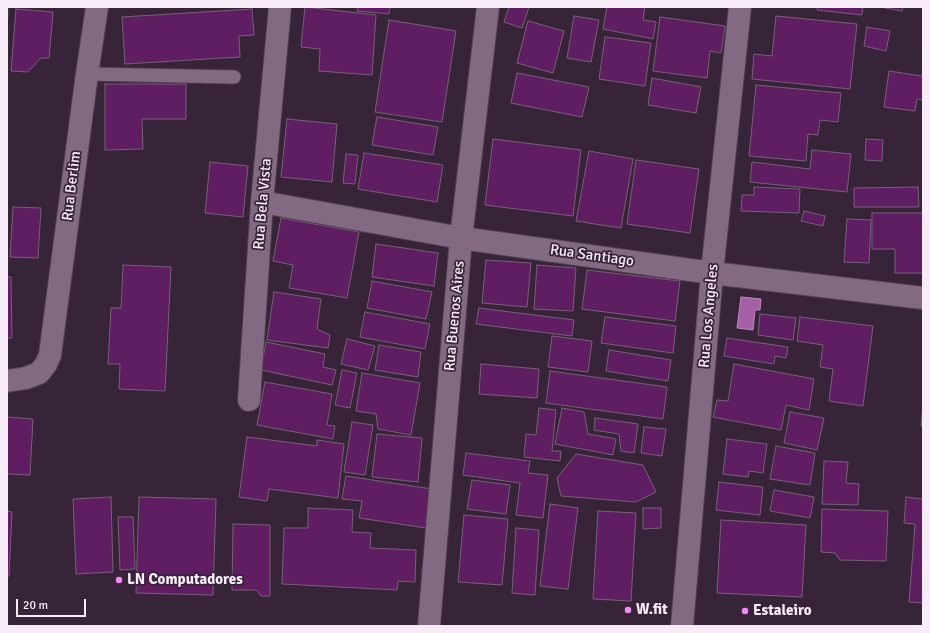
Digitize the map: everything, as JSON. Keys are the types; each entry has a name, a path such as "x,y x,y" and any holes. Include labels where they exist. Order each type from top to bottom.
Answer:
{"street":[{"name":"Rua Berlim","path":"7,381 26,378 40,373 50,355 96,7"},
{"name":"Rua Bela Vista","path":"249,400 262,202 280,7"},
{"name":"Rua Buenos Aires","path":"430,626 461,238 488,7"},
{"name":"Rua Los Angeles","path":"682,626 712,273 740,7"},
{"name":"Rua Santiago","path":"262,202 461,238 712,273 923,298"}],"lane":[{"path":"87,74 234,77"}],"shaded area":[{"path":"741,297 761,299 760,310 755,310 753,330 737,328"}],"building":[{"path":"305,7 376,15 372,75 319,71 320,49 301,47"},
{"path":"358,7 390,7 389,14 357,11"},
{"path":"509,7 529,7 522,28 504,22"},
{"path":"607,7 645,7 643,20 656,22 653,39 603,29"},
{"path":"818,7 863,7 862,15 817,10"},
{"path":"880,7 903,7 902,11"},
{"path":"7,9 8,9 7,35"},
{"path":"16,9 53,12 49,58 41,58 28,72 11,71"},
{"path":"252,9 254,35 239,36 240,57 125,64 122,17"},
{"path":"574,16 599,20 591,62 567,58"},
{"path":"776,16 857,24 850,89 752,79 754,54 772,56"},
{"path":"660,17 725,26 721,53 710,51 707,78 653,71"},
{"path":"389,20 456,31 442,122 375,112"},
{"path":"528,21 564,31 553,73 517,63"},
{"path":"867,27 890,31 886,51 864,46"},
{"path":"605,37 651,43 645,86 599,79"},
{"path":"923,70 923,100 917,99 915,111 884,107 889,71 922,76"},
{"path":"517,73 589,87 582,117 511,103"},
{"path":"652,78 701,87 696,113 648,105"},
{"path":"105,84 186,84 186,119 142,119 143,149 105,150"},
{"path":"756,85 841,93 838,122 820,120 818,135 808,134 806,161 749,156"},
{"path":"377,117 438,127 433,155 372,145"},
{"path":"287,119 337,124 332,182 281,177"},
{"path":"493,139 581,150 573,216 485,205"},
{"path":"866,139 883,140 882,161 865,160"},
{"path":"812,150 851,154 847,192 750,182 752,162 810,169"},
{"path":"589,151 633,159 621,228 576,221"},
{"path":"364,153 443,165 437,202 358,189"},
{"path":"346,154 358,155 355,184 343,183"},
{"path":"636,160 699,169 690,233 627,224"},
{"path":"210,162 248,166 243,217 205,213"},
{"path":"754,187 800,189 799,213 741,211 742,195 754,195"},
{"path":"918,187 919,207 854,207 854,188"},
{"path":"13,207 41,208 38,258 10,257"},
{"path":"804,211 825,216 823,226 801,221"},
{"path":"872,213 923,213 923,273 895,273 895,249 872,249"},
{"path":"281,218 359,232 347,298 289,288 293,265 273,261"},
{"path":"847,219 871,220 869,263 844,262"},
{"path":"376,244 438,253 434,286 372,277"},
{"path":"486,260 531,263 527,307 482,303"},
{"path":"123,265 171,267 165,391 119,389 120,364 108,364 111,308 121,308"},
{"path":"537,265 576,268 573,311 534,309"},
{"path":"587,270 680,281 675,321 582,309"},
{"path":"7,277 11,277 12,338 7,338"},
{"path":"372,281 432,292 426,319 367,308"},
{"path":"274,292 321,299 317,329 330,335 328,348 267,340"},
{"path":"479,308 574,320 572,336 476,324"},
{"path":"365,312 430,324 425,349 360,337"},
{"path":"760,314 796,318 793,340 758,335"},
{"path":"605,317 676,326 673,353 601,343"},
{"path":"800,317 873,326 863,406 829,401 833,369 820,367 823,345 797,341"},
{"path":"552,336 592,341 588,372 548,367"},
{"path":"727,338 788,347 786,358 775,356 774,364 724,356"},
{"path":"347,339 375,346 368,370 341,364"},
{"path":"266,342 325,354 323,367 336,370 332,385 261,370"},
{"path":"379,345 421,352 418,377 375,370"},
{"path":"609,350 671,360 668,381 606,371"},
{"path":"481,364 539,369 537,398 479,394"},
{"path":"734,364 814,379 809,410 786,405 781,430 713,417 717,400 728,401"},
{"path":"342,370 357,373 350,408 335,405"},
{"path":"550,371 667,387 663,419 546,403"},
{"path":"362,373 420,383 411,435 378,429 376,414 356,411"},
{"path":"265,382 332,394 327,425 335,426 333,439 257,425"},
{"path":"923,405 923,426 921,426"},
{"path":"539,408 556,410 552,451 561,451 560,461 524,457 526,434 536,435"},
{"path":"562,408 584,412 588,434 616,439 613,455 555,444"},
{"path":"790,412 824,418 817,450 784,443"},
{"path":"7,417 33,419 30,475 7,474"},
{"path":"595,418 638,424 634,453 621,451 619,434 594,430"},
{"path":"352,422 373,425 365,475 344,472"},
{"path":"644,427 666,429 662,456 641,453"},
{"path":"377,434 422,438 418,482 372,477"},
{"path":"247,437 317,446 317,440 344,444 338,498 269,489 267,501 239,497"},
{"path":"727,439 767,444 763,473 749,471 748,477 723,474"},
{"path":"776,446 815,453 810,485 770,479"},
{"path":"466,453 530,461 528,473 548,475 543,518 516,515 520,483 463,475"},
{"path":"576,454 643,465 656,492 636,502 561,496 557,478"},
{"path":"824,461 848,462 846,483 859,484 858,505 822,504"},
{"path":"346,476 432,489 426,528 359,518 362,501 342,499"},
{"path":"472,480 510,485 506,514 467,509"},
{"path":"719,482 763,487 760,515 716,510"},
{"path":"774,490 814,497 810,518 770,511"},
{"path":"111,497 113,572 76,574 73,499"},
{"path":"139,497 216,499 213,595 136,593"},
{"path":"906,497 923,499 923,603 909,602 915,524 904,523"},
{"path":"550,504 578,508 568,589 540,586"},
{"path":"308,508 353,510 352,532 371,533 370,548 416,550 415,582 398,581 397,590 282,584 284,528 308,528"},
{"path":"643,508 661,508 661,528 643,529"},
{"path":"822,509 888,511 886,561 840,560 835,553 821,552"},
{"path":"7,511 12,512 9,576 7,576"},
{"path":"598,511 636,513 631,601 593,599"},
{"path":"464,515 508,519 502,585 458,582"},
{"path":"118,517 133,517 135,569 120,570"},
{"path":"721,520 806,525 802,597 717,593"},
{"path":"233,524 270,525 270,596 261,596 257,590 232,590"},
{"path":"516,528 539,530 535,595 512,593"}],"place":[{"name":"LN Computadores","path":"119,580"},
{"name":"W.fit","path":"628,610"},
{"name":"Estaleiro","path":"745,611"}]}
